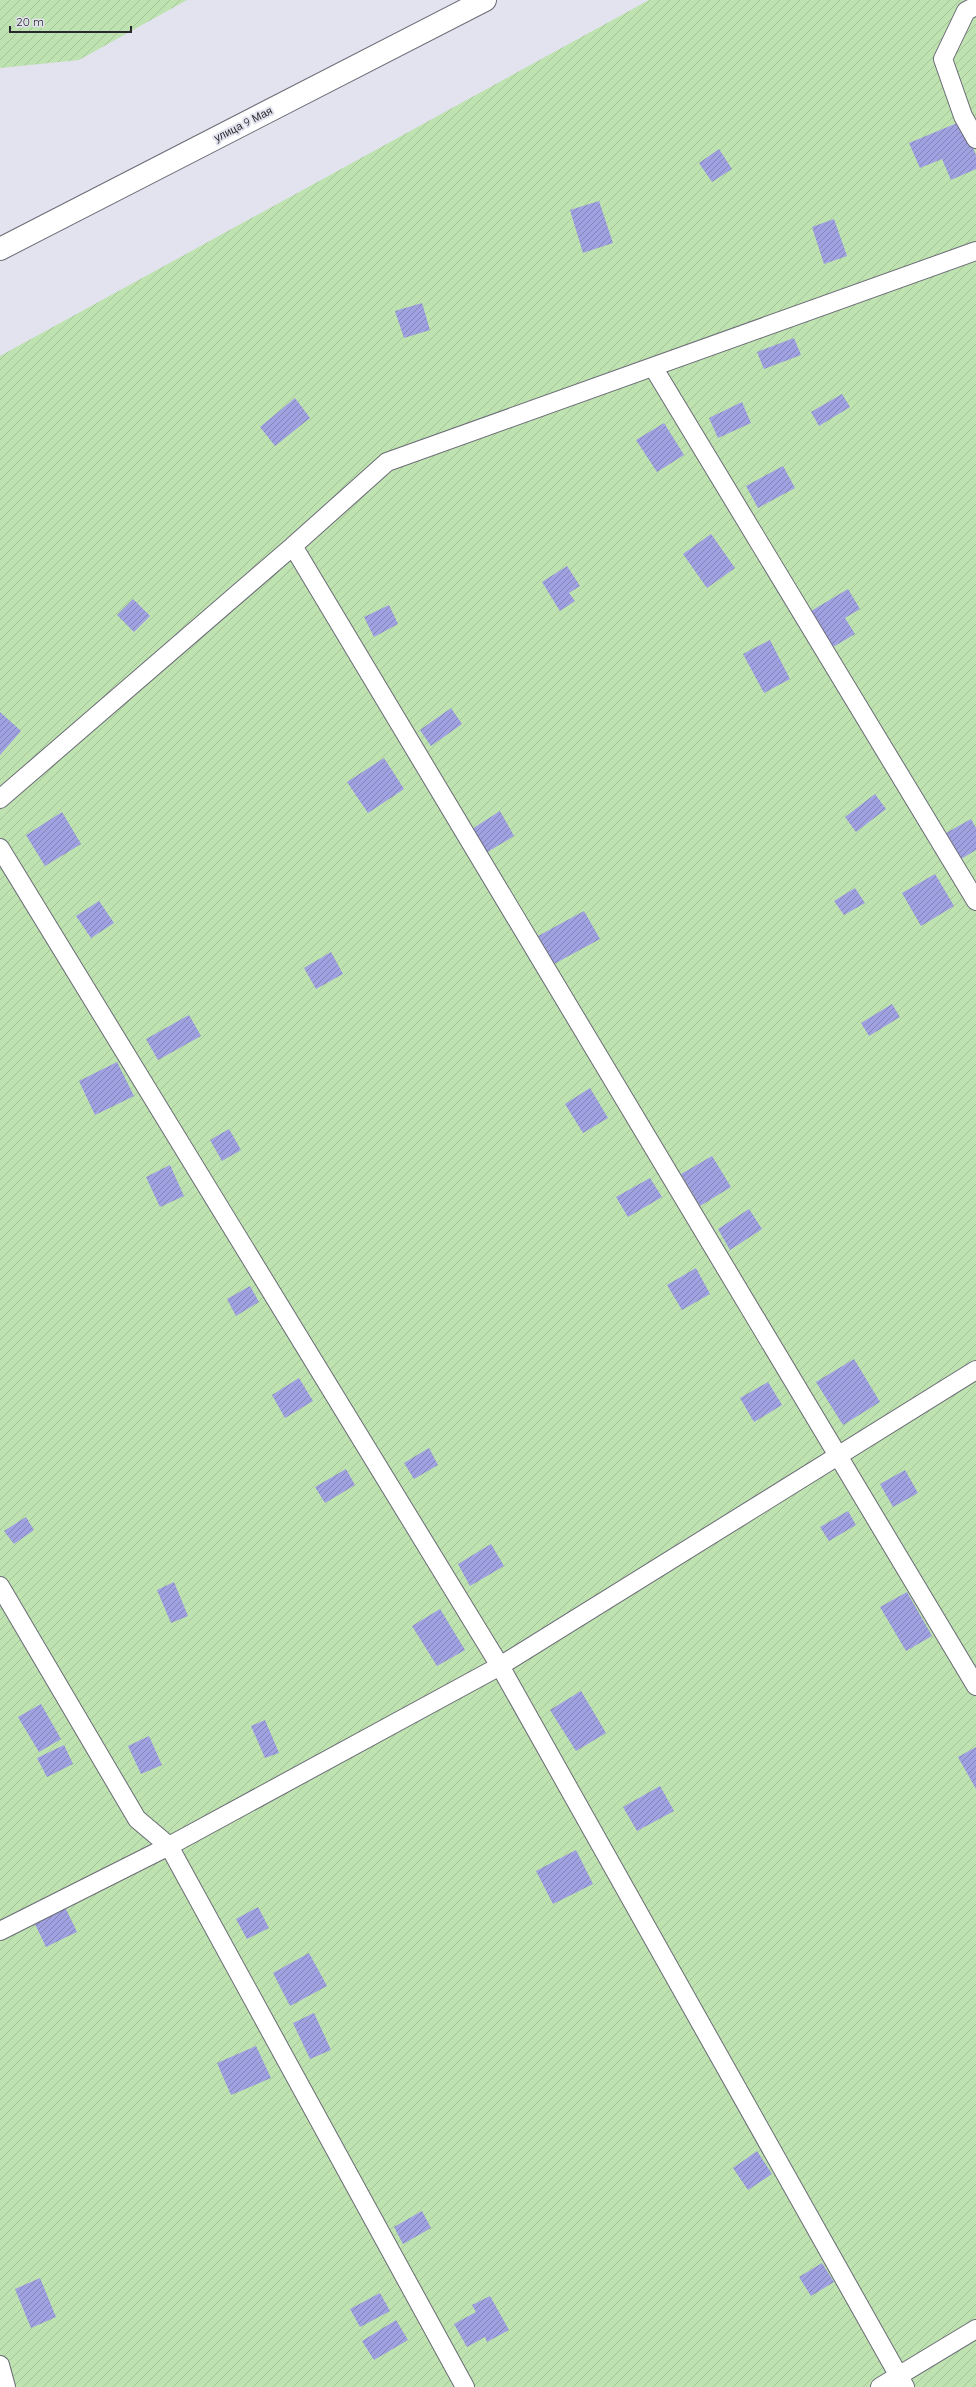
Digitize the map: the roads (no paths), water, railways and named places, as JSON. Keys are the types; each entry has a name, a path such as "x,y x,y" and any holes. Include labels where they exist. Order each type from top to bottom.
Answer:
{"main road":[{"name":"улица 9 Мая","path":"0,249 485,0"}],"lane":[{"path":"976,6 966,11 943,59 963,116 976,139"},
{"path":"0,799 293,546 387,462 976,251"},
{"path":"653,367 976,901"},
{"path":"293,546 976,1686"},
{"path":"0,848 500,1666 902,2381"},
{"path":"0,1931 169,1846 500,1666 976,1370"},
{"path":"0,1586 137,1819 169,1846 465,2387"},
{"path":"880,2387 902,2381 976,2330"},
{"path":"0,2365 6,2387"}]}
